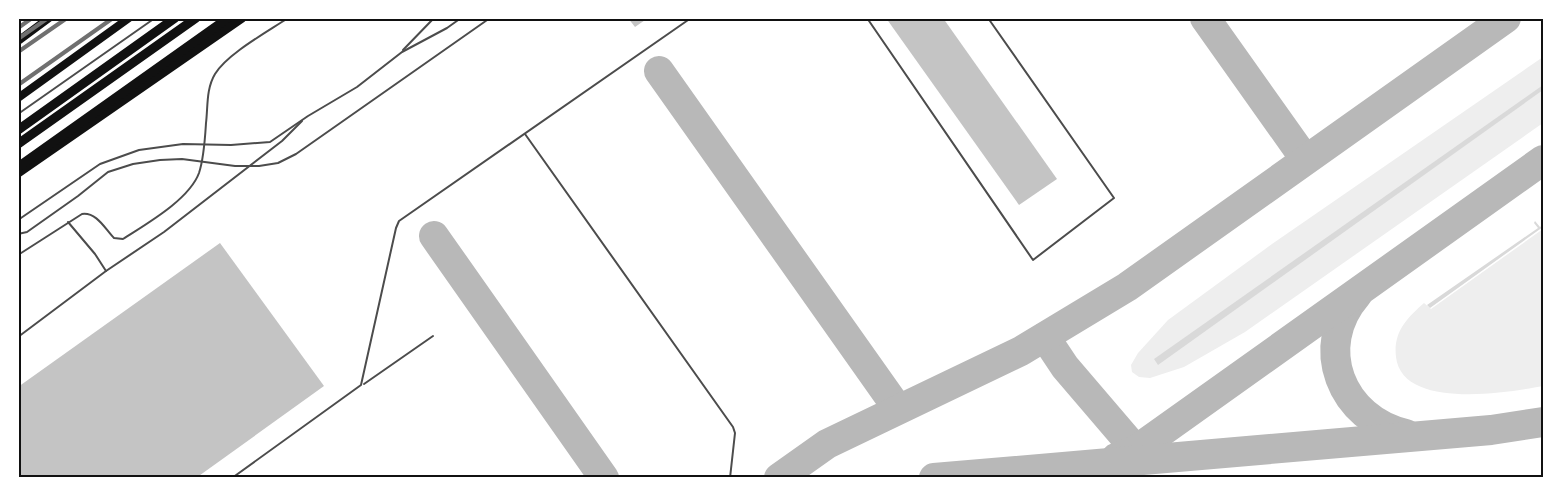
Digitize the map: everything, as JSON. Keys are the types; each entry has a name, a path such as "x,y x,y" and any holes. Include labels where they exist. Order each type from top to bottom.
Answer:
{"highway":[{"path":"18,130 175,18"},
{"path":"18,144 196,18"},
{"path":"18,167 228,18"},
{"path":"18,173 242,18"}],"main road":[{"path":"18,41 49,18"},
{"path":"18,98 129,18"}],"lane":[{"path":"18,114 155,18"},
{"path":"18,255 68,222 87,213 95,216 114,238 123,239 178,201 200,172 208,93 214,76 223,62 288,18"},
{"path":"18,220 100,164 139,150 183,144 231,145 270,142 357,87 402,52 434,18"},
{"path":"402,52 461,18"},
{"path":"18,234 27,231 78,196 108,172 133,164 171,159 235,166 278,163 296,154 490,18"},
{"path":"362,385 399,221 691,18"},
{"path":"867,18 1033,260 1114,198 988,18"},
{"path":"18,337 106,271 164,232 282,141 308,116"},
{"path":"525,134 733,427 735,433 730,478"},
{"path":"68,222 106,271"},
{"path":"232,478 433,336"}],"shaded area":[{"path":"1543,57 1543,123 1245,332 1184,367 1150,378 1139,377 1132,372 1131,365 1138,353 1168,320 1272,244"},
{"path":"1543,85 1543,90 1158,365 1154,359"},
{"path":"1535,221 1543,227 1430,308 1427,305 1538,228"},
{"path":"1543,229 1543,386 1506,392 1458,394 1416,385 1403,374 1396,357 1397,340 1402,326 1412,314 1424,303 1431,309"}],"building":[{"path":"628,18 648,18 635,27"},
{"path":"886,18 943,18 1057,179 1019,205"},
{"path":"220,243 324,386 196,478 18,478 18,387"}],"taxiway":[{"path":"1205,18 1305,159"},
{"path":"779,478 827,444 1021,351 1127,287 1506,18"},
{"path":"659,71 898,409"},
{"path":"1116,458 1136,450 1543,160"},
{"path":"434,236 604,478"},
{"path":"1357,295 1344,315 1337,337 1336,358 1340,378 1350,397 1365,413 1383,426 1406,434"},
{"path":"1045,337 1065,367 1136,450"},
{"path":"934,478 1491,430 1543,422"}],"railway":[{"path":"18,28 32,18"},
{"path":"18,39 48,18"},
{"path":"18,52 67,18"},
{"path":"18,85 113,18"}]}
